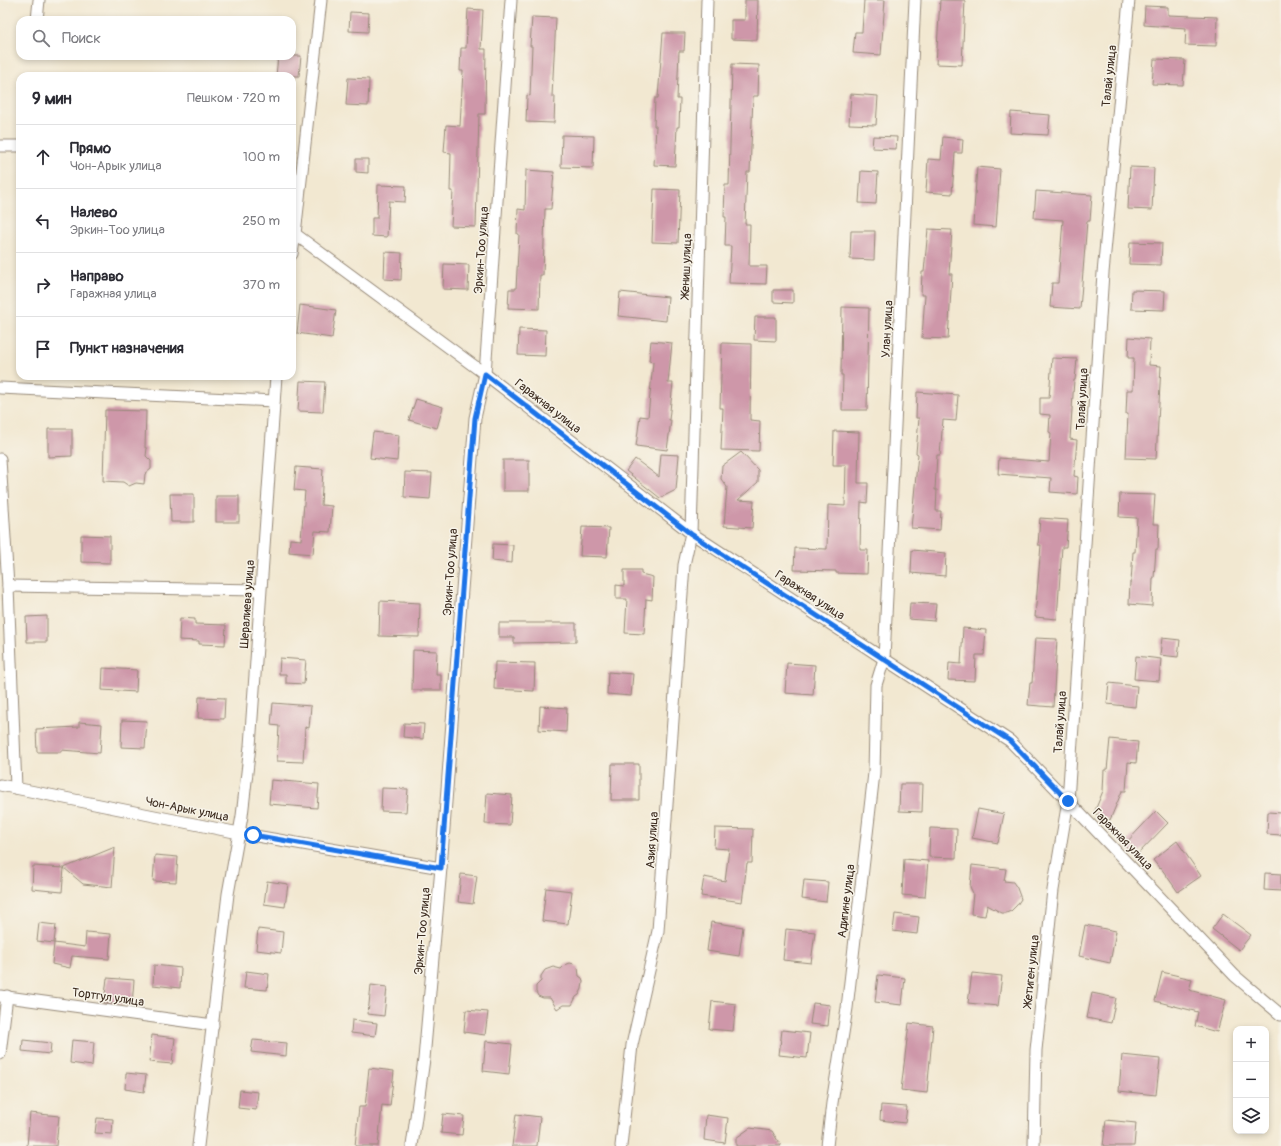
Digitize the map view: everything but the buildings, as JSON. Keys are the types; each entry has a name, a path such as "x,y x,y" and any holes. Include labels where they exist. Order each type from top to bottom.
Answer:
{"street":[{"path":"37,16 39,0"},
{"path":"296,217 321,0"},
{"name":"Эркин-Тоо улица","path":"412,1146 424,1059 441,868 475,418 485,374 512,0"},
{"name":"Жениш улица","path":"691,534 707,0"},
{"name":"Улан улица","path":"884,659 915,0"},
{"name":"Талай улица","path":"1068,801 1103,273 1129,0"},
{"path":"0,146 16,146"},
{"name":"Гаражная улица","path":"296,235 485,374 691,534 1010,741 1235,976 1281,1015"},
{"name":"Шералиева улица","path":"198,1146 228,894 247,782 276,380"},
{"path":"0,388 274,401"},
{"path":"0,459 8,586 16,788"},
{"name":"Азия улица","path":"621,1146 632,1045 658,931 684,565 691,534"},
{"path":"8,586 260,590"},
{"name":"Адигине улица","path":"827,1146 832,1103 847,1008 874,773 876,685 884,659"},
{"name":"Чон-Арык улица","path":"0,786 239,833 441,868"},
{"name":"Жетиген улица","path":"1034,1146 1036,1050 1053,890 1068,801"},
{"path":"0,1054 4,996"},
{"name":"Тортгул улица","path":"4,996 212,1025"}],"route":[{"path":"253,835 441,868 475,418 485,374 691,534 1010,741 1068,801"}]}
